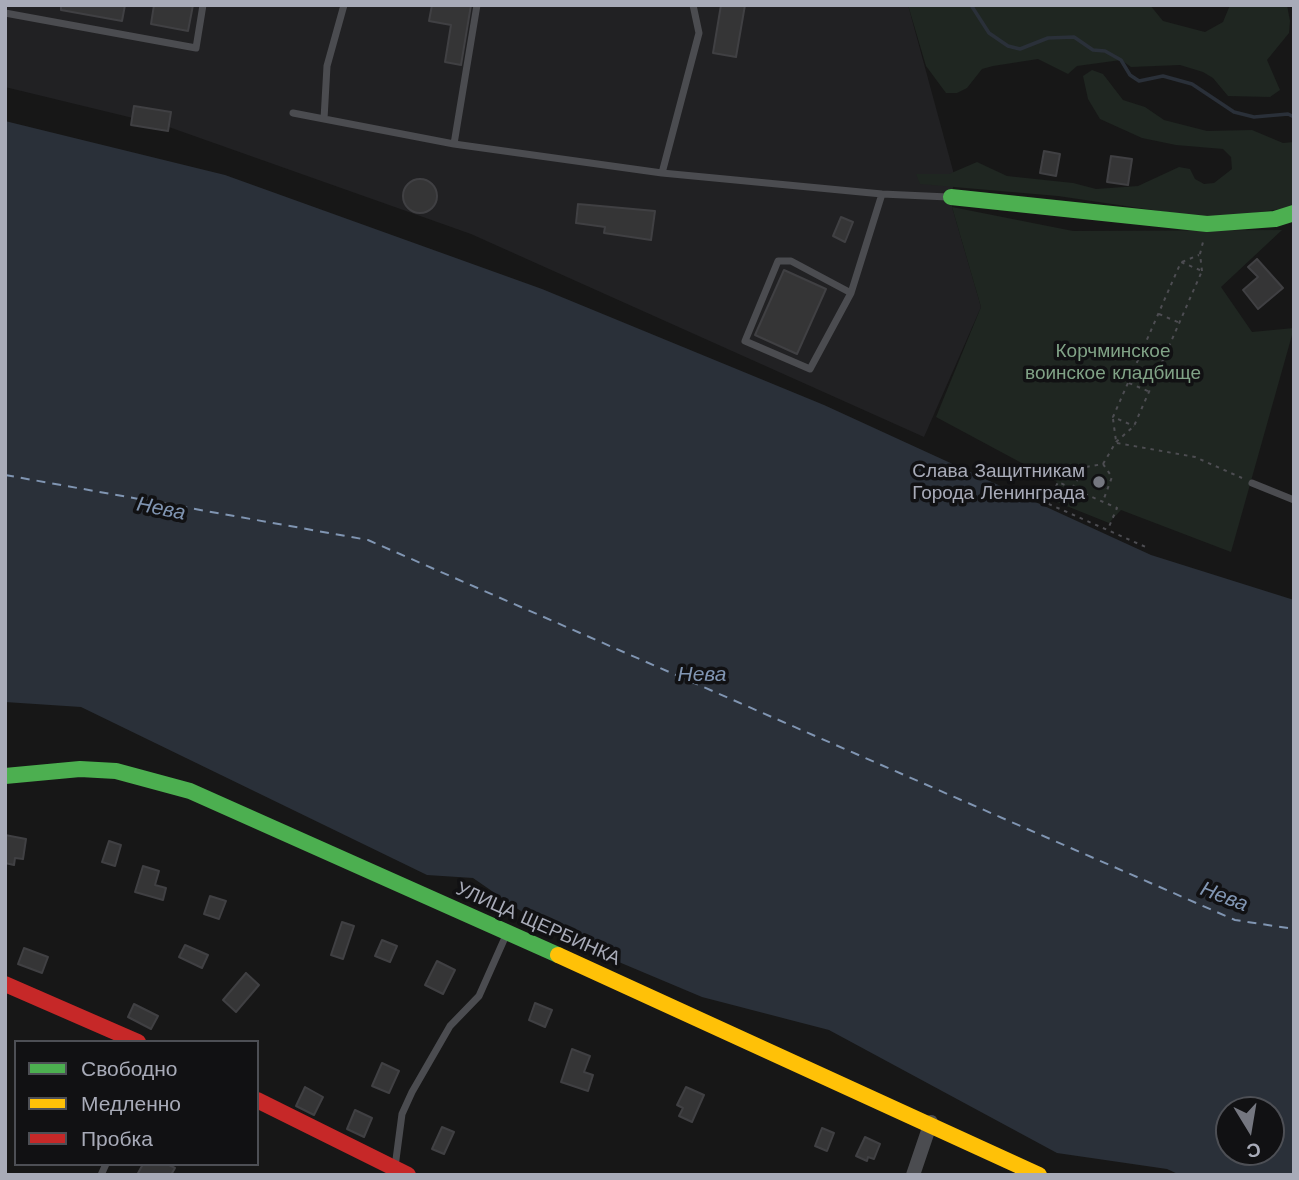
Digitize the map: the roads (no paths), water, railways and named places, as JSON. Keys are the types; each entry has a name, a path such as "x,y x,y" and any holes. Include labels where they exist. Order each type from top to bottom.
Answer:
{"street":[{"path":"951,197 1207,224 1275,219 1294,213"},
{"name":"УЛИЦА ЩЕРБИНКА","path":"5,776 80,769 116,771 190,791 931,1122 1039,1175"},
{"path":"5,984 133,1040"},
{"path":"259,1101 401,1171"},
{"path":"913,1175 931,1122"}],"lane":[{"path":"5,13 196,48 203,5"},
{"path":"324,119 327,65 344,5"},
{"path":"454,144 477,5"},
{"path":"662,173 699,33 693,5"},
{"path":"293,113 454,144 662,173 882,194 951,197"},
{"path":"851,292 791,261 778,261 745,341 810,369 851,292 882,194"},
{"path":"1252,483 1294,500"},
{"path":"401,1171 402,1114 450,1026 480,996 507,933"}],"water":[{"name":"Нева","path":"5,121 225,175 542,289 824,405 1151,555 1294,600 1294,1175 1180,1175 1167,1169 1057,1153 829,1030 702,997 557,936 473,878 427,875 81,707 5,702"}],"waterway":[{"path":"971,5 989,33 1008,46 1020,49 1048,38 1074,37 1093,50 1105,51 1121,60 1130,75 1139,81 1163,76 1192,84 1234,112 1254,117 1288,114 1294,117"}],"place":[{"name":"Слава Защитникам Города Ленинграда","path":"1099,482"}],"park label":[{"name":"Корчминское воинское кладбище","path":"1113,362"}]}
